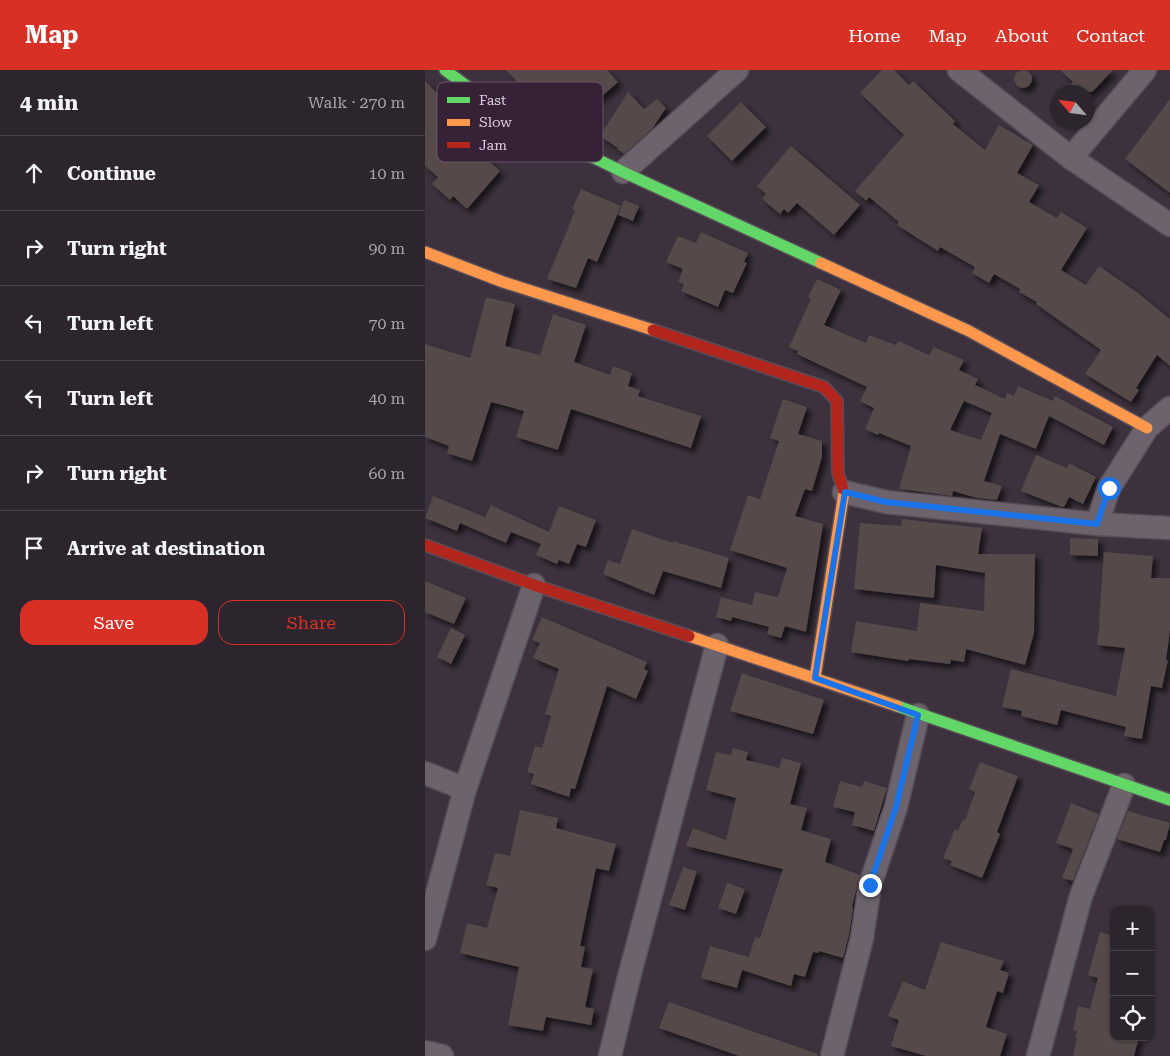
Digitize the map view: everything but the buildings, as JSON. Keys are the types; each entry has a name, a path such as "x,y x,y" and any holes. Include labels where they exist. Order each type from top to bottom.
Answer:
{"street":[{"path":"623,172 737,70"},
{"path":"959,70 1071,158 1170,225"},
{"path":"1071,158 1145,70"},
{"path":"452,72 465,82"},
{"path":"603,162 969,331 1147,428"},
{"path":"425,252 503,282 823,387 837,401 838,473 845,492 815,678"},
{"path":"1097,524 1109,488 1147,428 1170,408"},
{"path":"845,492 886,502 1097,524 1170,528"},
{"path":"425,545 534,585 815,678 918,715 1170,800"},
{"path":"425,939 465,789 534,585"},
{"path":"610,1056 717,645"},
{"path":"832,1056 862,938 870,885 896,807 918,715"},
{"path":"425,773 465,789"},
{"path":"1038,1056 1081,896 1124,785"},
{"path":"425,1052 442,1056"}],"traffic: fast":[{"path":"445,70 461,82"},
{"path":"603,162 821,263"},
{"path":"897,706 1170,800"}],"traffic: slow":[{"path":"425,252 503,282 653,330"},
{"path":"821,263 969,331 1147,428"},
{"path":"815,678 843,489"},
{"path":"689,636 897,706"}],"traffic: jam":[{"path":"653,330 824,387 837,401 838,473 843,489"},
{"path":"425,545 534,585 689,636"}],"route":[{"path":"870,885 896,807 918,715 815,678 845,492 886,502 1097,524 1109,488"}]}
